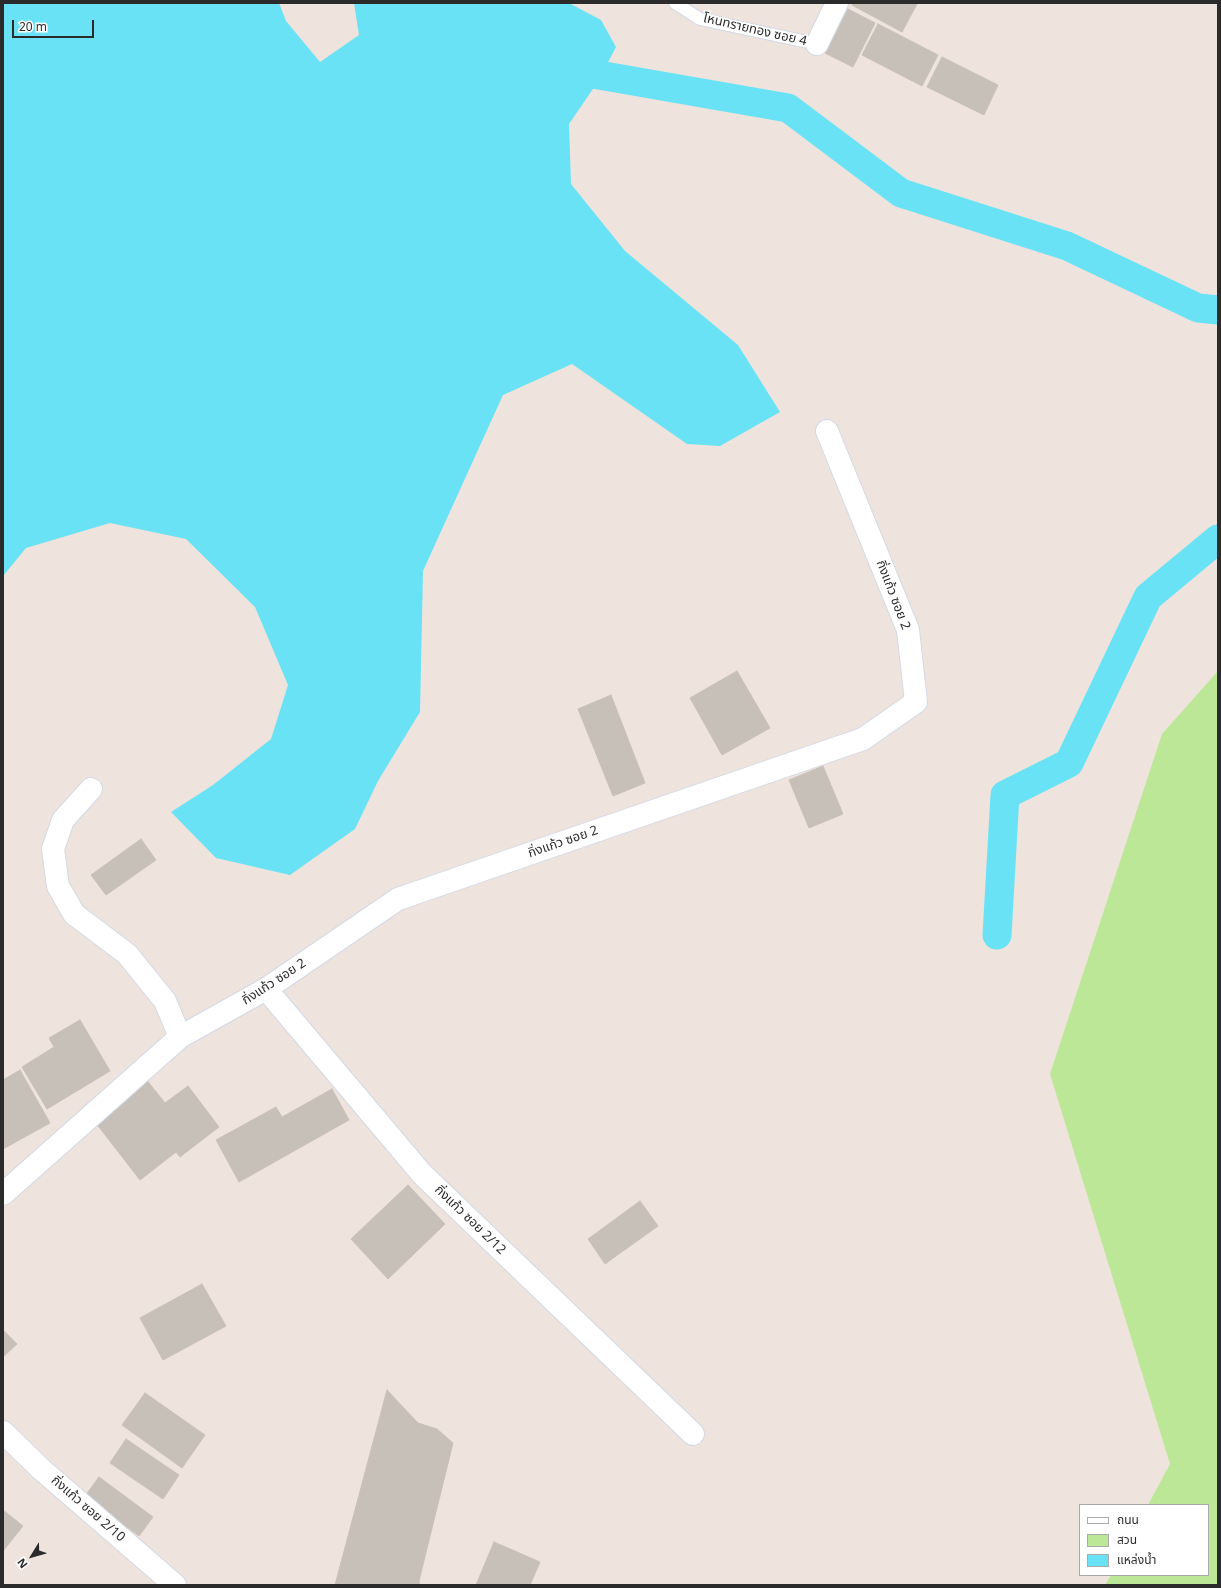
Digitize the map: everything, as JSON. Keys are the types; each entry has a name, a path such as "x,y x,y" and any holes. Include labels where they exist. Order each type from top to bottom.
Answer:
{"street":[{"name":"โหนทรายทอง ซอย 4","path":"817,44 837,3"},
{"name":"กิ่งแก้ว ซอย 2","path":"3,1194 180,1037 266,989 398,899 863,739 916,702 908,630 827,431"},
{"path":"91,789 63,820 53,849 58,886 74,914 127,954 165,1001 180,1037"},
{"name":"กิ่งแก้ว ซอย 2/12","path":"266,989 422,1174 692,1434"},
{"name":"กิ่งแก้ว ซอย 2/10","path":"3,1432 41,1469 175,1585"}],"lane":[{"name":"โหนทรายทอง ซอย 4","path":"675,3 700,18 817,44"}],"green space":[{"path":"1218,671 1218,1585 1105,1585 1110,1576 1209,1576 1209,1504 1149,1504 1170,1464 1050,1074 1162,734"}],"water":[{"path":"3,3 279,3 286,21 320,62 359,35 354,3 569,3 601,20 616,47 597,83 569,124 571,184 625,251 738,345 780,412 720,446 687,444 572,364 503,395 423,571 420,712 378,781 355,829 290,875 216,858 171,812 213,785 271,739 288,685 255,607 186,539 110,523 26,548 3,576"}],"building":[{"path":"853,3 917,4 902,32 852,5"},
{"path":"848,9 875,23 853,67 825,53"},
{"path":"878,24 938,55 922,86 862,55"},
{"path":"942,57 998,85 984,115 927,87"},
{"path":"737,671 770,728 722,755 690,698"},
{"path":"611,695 645,783 613,796 578,709"},
{"path":"823,766 843,814 809,828 789,780"},
{"path":"141,839 156,860 106,895 91,875"},
{"path":"80,1020 110,1071 47,1109 22,1067 54,1047 49,1038"},
{"path":"20,1070 50,1123 3,1149 3,1080"},
{"path":"145,1078 165,1103 188,1086 219,1127 180,1157 176,1152 140,1180 92,1118"},
{"path":"332,1089 349,1120 239,1182 216,1140 276,1107 282,1117"},
{"path":"408,1185 445,1224 388,1279 351,1239"},
{"path":"640,1201 658,1226 605,1264 588,1239"},
{"path":"202,1284 226,1326 163,1360 140,1318"},
{"path":"3,1330 17,1344 3,1357"},
{"path":"387,1390 418,1423 437,1429 453,1443 419,1581 420,1585 335,1585"},
{"path":"145,1393 205,1435 182,1468 122,1425"},
{"path":"126,1439 179,1475 163,1499 110,1463"},
{"path":"99,1477 153,1517 139,1536 85,1496"},
{"path":"3,1510 23,1526 3,1551"},
{"path":"494,1542 540,1562 530,1585 476,1585"}],"waterway":[{"path":"561,71 570,70 788,108 901,193 1067,246 1198,308 1218,310"},
{"path":"997,935 1005,795 1069,763 1148,597 1218,539"}]}
